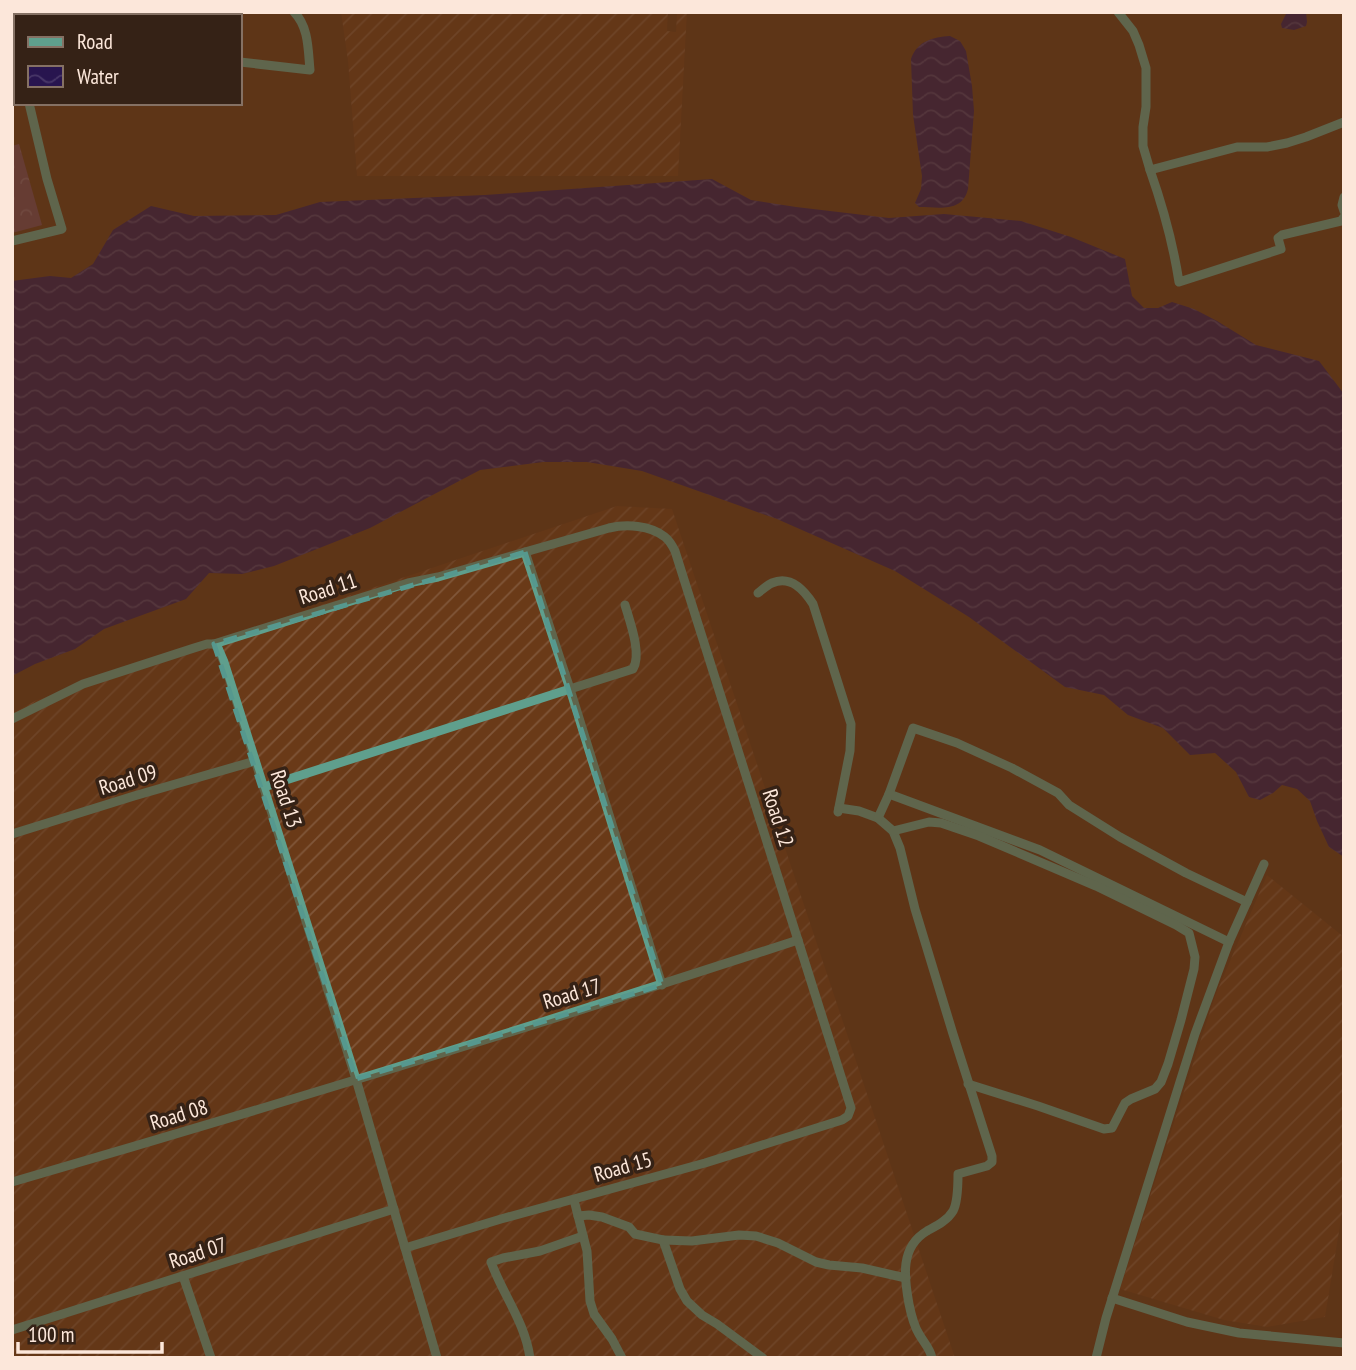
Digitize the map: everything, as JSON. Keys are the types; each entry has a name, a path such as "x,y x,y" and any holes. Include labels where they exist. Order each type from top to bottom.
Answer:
{"street":[{"path":"242,62 310,70 307,36 302,20 294,12"},
{"path":"1118,12 1133,31 1146,68 1143,146 1167,223 1178,282 1281,249 1278,238 1282,235 1344,217"},
{"path":"12,241 62,229 29,105"},
{"path":"1150,170 1237,147 1267,147 1287,143 1344,122"},
{"path":"1344,197 1344,212"},
{"name":"Road 11","path":"12,719 83,684 408,583 623,525 662,534"},
{"name":"Road 12","path":"662,534 675,551 851,1108 848,1115"},
{"path":"525,552 662,985"},
{"path":"758,593 771,583 784,581 795,584 804,591 813,604 851,724 850,751 839,810 859,811 878,818 892,831 900,848 912,898 992,1161 987,1166 958,1174 958,1191 953,1211 909,1247 906,1262 909,1303 918,1333 930,1350 932,1358"},
{"path":"264,787 633,669 636,664 636,644 625,605"},
{"name":"Road 13","path":"215,644 224,662 356,1079 437,1358"},
{"path":"878,818 913,728 957,743 1035,780 1120,837 1174,867 1247,902"},
{"name":"Road 09","path":"12,834 255,761"},
{"path":"889,794 1040,850 1229,942"},
{"path":"892,831 929,822 941,822 979,836 1096,886 1176,925 1189,933 1193,944 1195,957 1191,982 1161,1082 1155,1089 1125,1103 1112,1128 1104,1129 968,1084"},
{"path":"1096,1358 1183,1069 1229,942 1264,864"},
{"name":"Road 17","path":"356,1079 662,985 798,940"},
{"name":"Road 08","path":"12,1182 356,1079"},
{"name":"Road 15","path":"405,1248 705,1163 842,1120 848,1115"},
{"path":"574,1200 587,1251 590,1301 594,1314 622,1358"},
{"name":"Road 07","path":"12,1330 394,1209"},
{"path":"578,1216 602,1217 629,1227 635,1234 663,1240 692,1241 739,1235 756,1236 778,1243 816,1262 862,1268 906,1278"},
{"path":"530,1358 517,1314 491,1262 540,1251 583,1236"},
{"path":"663,1240 680,1289 687,1301 702,1315 763,1358"},
{"path":"183,1276 211,1358"},
{"path":"1112,1298 1187,1322 1239,1333 1344,1343"}],"highlighted area":[{"path":"525,552 662,985 356,1079 214,644"}],"shaded area":[{"path":"341,12 668,12 667,31 676,32 677,12 687,12 678,176 357,176 348,61"},
{"path":"617,506 672,509 955,1358 12,1358 12,713 37,700"},
{"path":"1267,875 1344,937 1344,1201 1325,1317 1267,1327 1224,1320 1120,1289 1215,996"}],"green space":[{"path":"19,144 42,225 12,233 12,146"}],"water":[{"path":"1287,12 1306,12 1306,26 1294,30 1282,28 1281,24"},
{"path":"950,36 960,41 966,51 972,86 974,111 968,189 961,202 955,205 942,208 919,207 915,203 921,189 922,176 913,115 911,59 917,48 926,41"},
{"path":"712,179 751,200 796,207 889,218 944,214 1021,221 1071,237 1125,259 1132,296 1144,308 1158,308 1172,302 1194,309 1256,345 1319,361 1344,394 1344,857 1329,847 1310,801 1297,789 1282,785 1260,800 1249,797 1236,772 1215,753 1190,755 1163,728 1128,715 1104,695 1065,687 969,617 895,571 777,519 642,471 587,462 543,462 480,470 370,528 274,566 242,574 209,573 186,599 104,629 75,649 12,676 12,281 50,276 71,278 93,264 113,230 151,206 194,216 276,215 320,202 485,195"}]}
